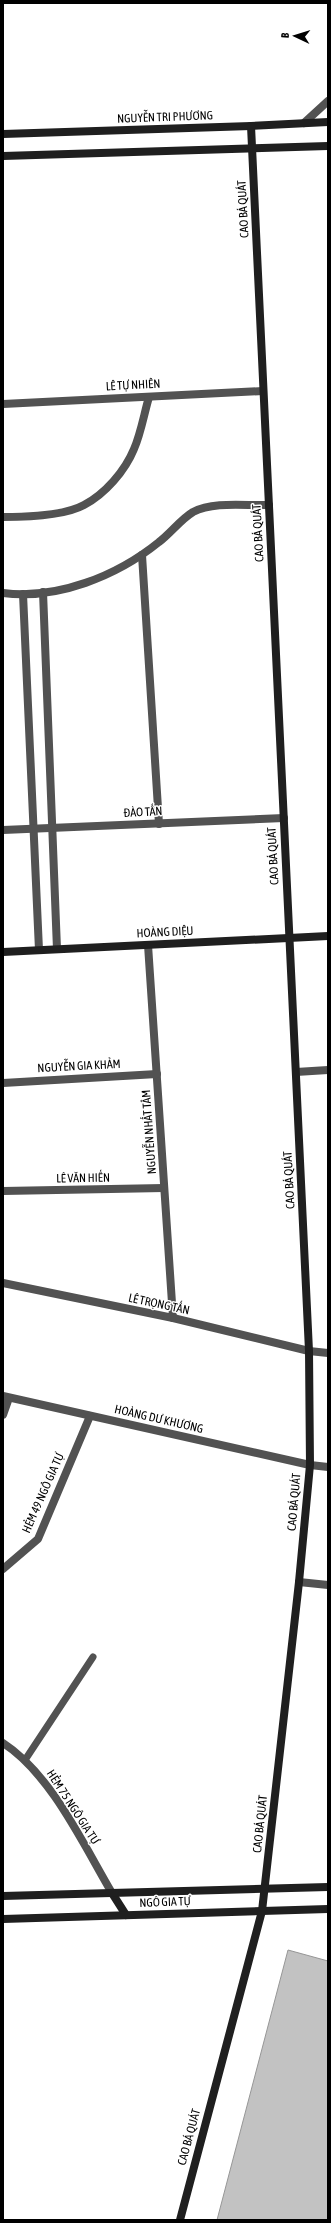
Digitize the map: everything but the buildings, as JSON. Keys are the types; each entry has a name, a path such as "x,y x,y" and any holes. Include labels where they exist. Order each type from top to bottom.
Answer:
{"street":[{"path":"304,123 328,101"},
{"name":"NGUYỄN TRI PHƯƠNG","path":"3,134 328,122"},
{"name":"CAO BÁ QUÁT","path":"180,2220 262,1911 299,1582 310,1466 309,1351 251,126"},
{"path":"3,156 252,150 328,146"},
{"name":"LÊ TỰ NHIÊN","path":"3,404 264,391"},
{"path":"3,516 54,514 84,506 100,493 122,473 134,450 149,396"},
{"path":"3,593 23,594 63,589 114,571 142,555 160,542 194,512 208,507 269,505"},
{"path":"142,555 159,824"},
{"path":"43,592 57,949"},
{"path":"23,594 39,950"},
{"name":"ĐÀO TẤN","path":"3,830 284,818"},
{"name":"HOÀNG DIỆU","path":"3,952 328,936"},
{"name":"NGUYỄN NHẤT TÂM","path":"148,945 173,1318"},
{"path":"296,1072 328,1070"},
{"name":"NGUYỄN GIA KHẢM","path":"3,1082 156,1074"},
{"name":"LÊ VĂN HIẾN","path":"3,1191 164,1188"},
{"name":"LÊ TRỌNG TẤN","path":"3,1283 173,1318 309,1351 328,1352"},
{"path":"3,1415 6,1397"},
{"name":"HOÀNG DƯ KHƯƠNG","path":"6,1397 310,1466 328,1467"},
{"name":"HẺM 49 NGÔ GIA TỰ","path":"3,1569 38,1539 90,1416"},
{"path":"299,1582 328,1585"},
{"name":"HẺM 75 NGÔ GIA TỰ","path":"3,1743 25,1760 42,1778 112,1893"},
{"name":"NGÔ GIA TỰ","path":"3,1896 328,1887"},
{"path":"112,1893 126,1915"},
{"name":"NGÔ GIA TỰ","path":"3,1919 328,1909"}],"lane":[{"path":"25,1760 93,1657"}]}
